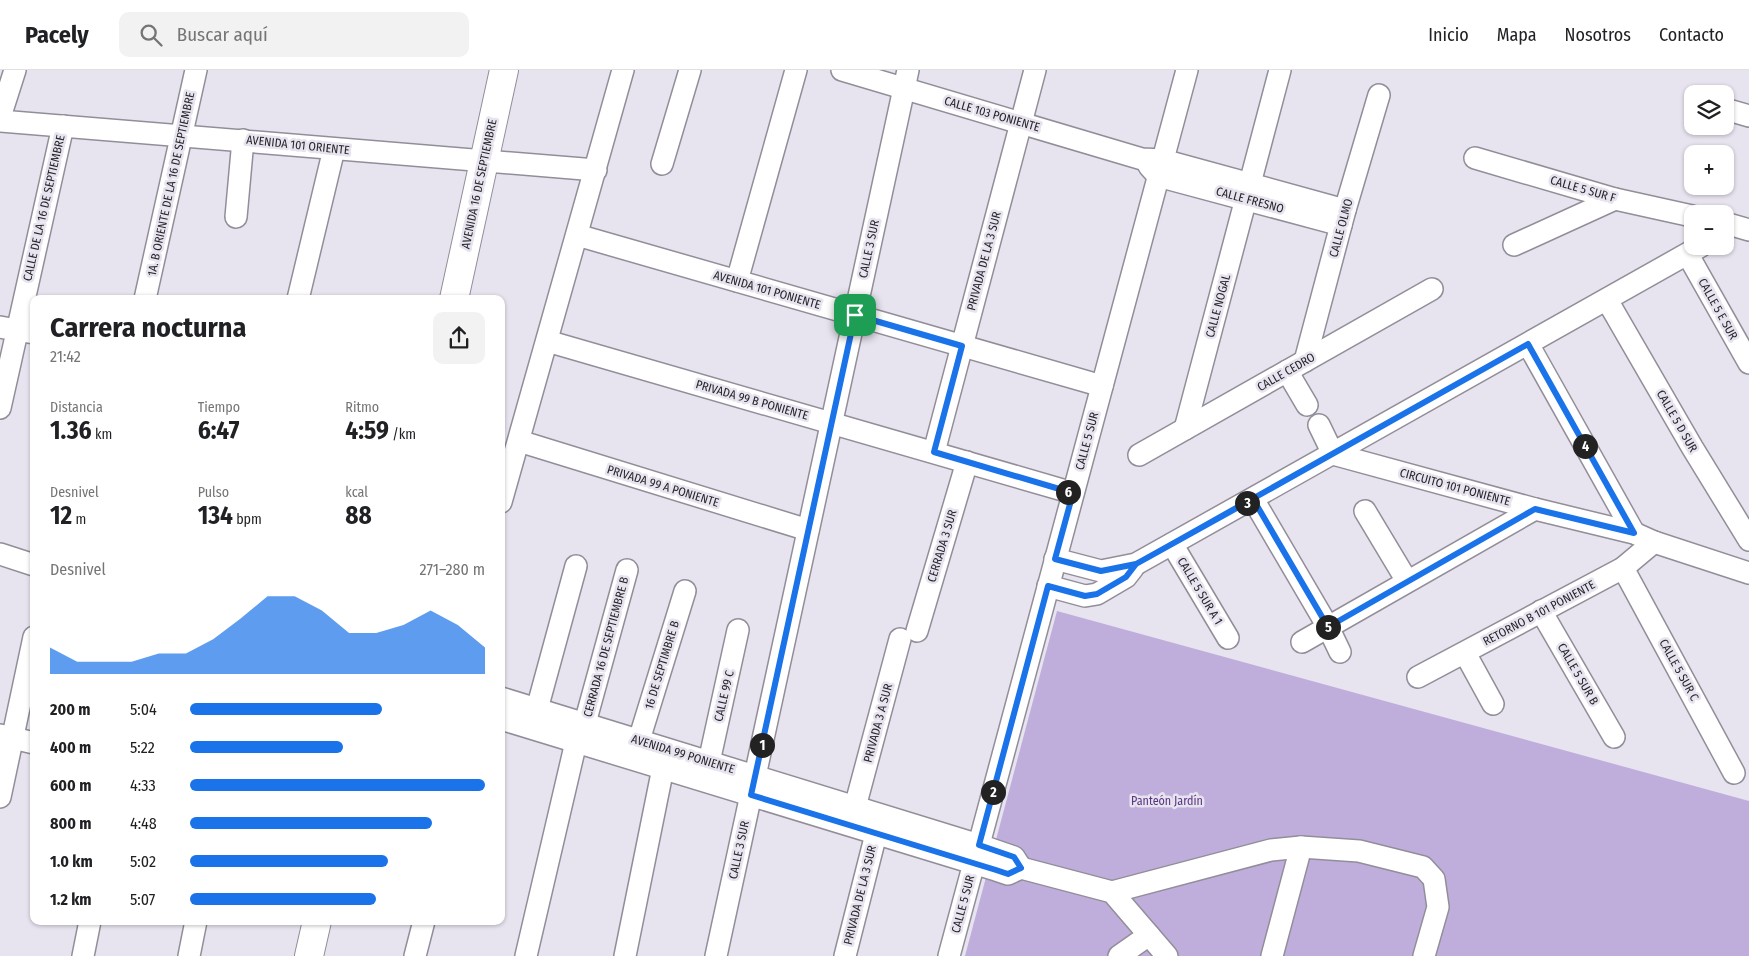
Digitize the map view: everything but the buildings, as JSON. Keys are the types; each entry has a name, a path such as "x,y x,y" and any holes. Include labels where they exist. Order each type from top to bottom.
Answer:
{"main road":[{"name":"AVENIDA 16 DE SEPTIEMBRE","path":"455,295 504,70"},
{"path":"309,956 316,925"}],"street":[{"path":"0,117 15,70"},
{"name":"1A. B ORIENTE DE LA 16 DE SEPTIEMBRE","path":"146,295 196,70"},
{"path":"505,488 623,70"},
{"path":"662,164 690,70"},
{"path":"737,281 796,70"},
{"name":"CALLE 103 PONIENTE","path":"842,70 906,79 1021,123 1142,159 1160,168"},
{"name":"PRIVADA DE LA 3 SUR","path":"934,452 1035,70"},
{"name":"CALLE 5 SUR","path":"949,956 1187,70"},
{"name":"CALLE NOGAL","path":"1186,429 1280,70"},
{"name":"CALLE 3 SUR","path":"716,956 906,79"},
{"name":"CALLE OLMO","path":"1296,366 1343,218 1379,95"},
{"path":"1734,112 1749,116"},
{"name":"AVENIDA 101 ORIENTE","path":"0,121 596,170"},
{"name":"CALLE DE LA 16 DE SEPTIEMBRE","path":"0,408 63,126"},
{"path":"236,217 243,140"},
{"path":"299,295 334,149"},
{"name":"CALLE 5 SUR F","path":"1475,158 1616,198 1684,214"},
{"name":"CALLE FRESNO","path":"1160,168 1343,218"},
{"path":"1514,245 1616,198"},
{"name":"AVENIDA 101 PONIENTE","path":"577,235 1102,386"},
{"path":"1055,559 1101,571 1136,564 1687,255"},
{"name":"CALLE 5 E SUR","path":"1696,255 1749,363"},
{"name":"CALLE CEDRO","path":"1139,455 1432,289"},
{"name":"CALLE 5 D SUR","path":"1607,300 1692,447 1749,540"},
{"name":"PRIVADA 99 B PONIENTE","path":"547,341 1073,493"},
{"path":"1528,344 1634,533"},
{"path":"1296,366 1307,405"},
{"path":"1319,425 1334,454"},
{"name":"PRIVADA 99 A PONIENTE","path":"519,441 808,530"},
{"name":"CIRCUITO 101 PONIENTE","path":"1334,454 1535,509 1634,533 1654,542 1749,573"},
{"name":"CERRADA 3 SUR","path":"908,635 967,462"},
{"path":"1253,499 1328,627 1340,652"},
{"path":"1302,642 1535,509"},
{"path":"1365,512 1407,582"},
{"name":"RETORNO B 101 PONIENTE","path":"1418,677 1623,568 1654,542"},
{"name":"CALLE 5 SUR A 1","path":"1172,544 1228,638"},
{"path":"0,554 30,564"},
{"path":"1048,586 1085,596 1097,594 1126,577 1136,564"},
{"path":"537,709 576,566"},
{"name":"CALLE 5 SUR C","path":"1623,568 1734,773"},
{"name":"CERRADA 16 DE SEPTIEMBRE B","path":"526,956 581,733 627,570"},
{"name":"16 DE SEPTIMBRE B","path":"639,740 685,591"},
{"name":"CALLE 5 SUR B","path":"1541,611 1614,737"},
{"name":"CALLE 99 C","path":"709,762 738,630"},
{"name":"PRIVADA 3 A SUR","path":"855,807 908,635"},
{"path":"1466,653 1492,704"},
{"path":"0,797 16,738 30,659"},
{"name":"AVENIDA 99 PONIENTE","path":"505,699 537,709 581,733 662,768 855,807 976,854"},
{"name":"AVENIDA 99 PONIENTE","path":"505,720 581,733 639,740 709,762 753,786 876,834 976,854"},
{"path":"624,956 662,768"},
{"name":"PRIVADA DE LA 3 SUR","path":"845,956 876,834"},
{"path":"976,854 1008,874 1021,868 1112,892 1271,850 1301,847 1359,852 1423,867 1434,879 1438,907 1424,956"},
{"path":"1272,956 1301,847"},
{"path":"1112,892 1167,956"},
{"path":"83,956 89,925"},
{"path":"188,956 195,925"},
{"path":"415,956 423,925"},
{"path":"1119,956 1148,935"}],"green space":[{"name":"Panteón Jardín","path":"1057,611 1749,801 1749,956 965,956"}],"route":[{"path":"855,315 751,795 1008,874 1021,868 1014,857 979,845 1048,586 1085,596 1097,594 1126,577 1136,564 1528,344 1634,533 1535,509 1328,627 1253,499 1136,564 1109,571 1090,569 1055,559 1073,493 934,452 962,346 855,315"}]}
